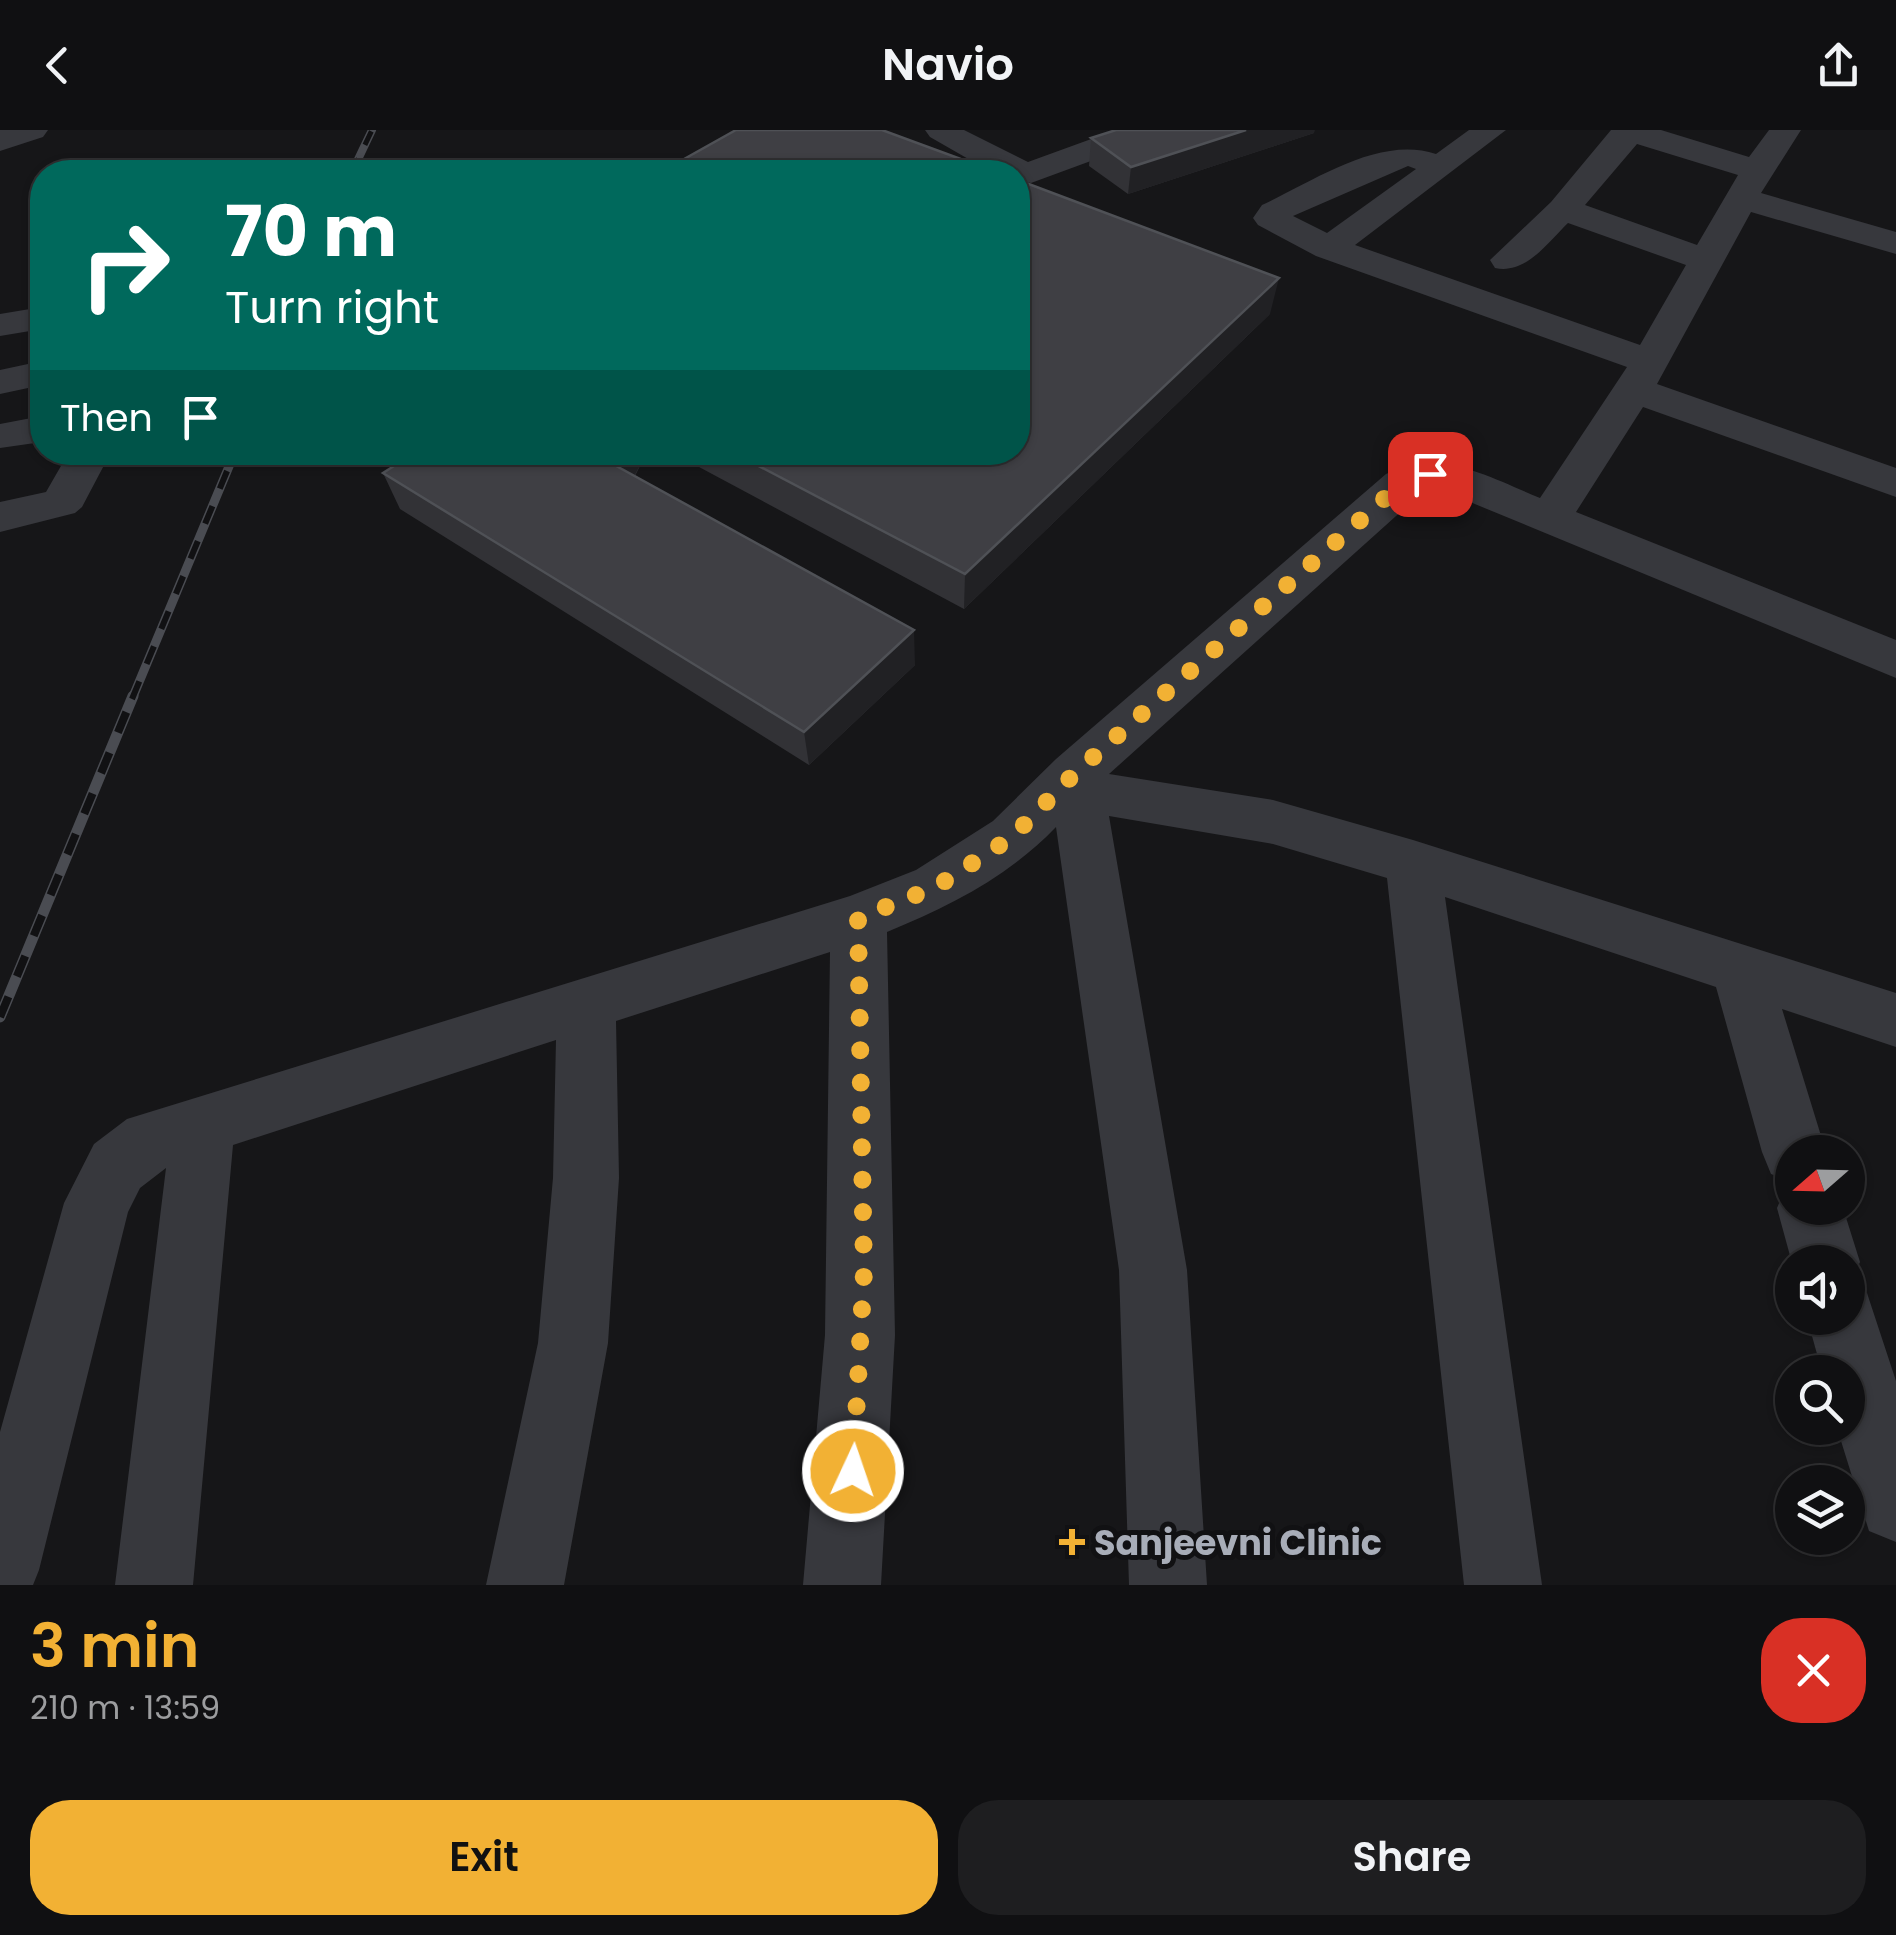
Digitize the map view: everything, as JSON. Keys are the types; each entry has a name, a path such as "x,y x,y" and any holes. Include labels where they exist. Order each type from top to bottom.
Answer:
{"street":[{"path":"0,141 32,130"},
{"path":"941,130 993,160"},
{"path":"1329,248 1490,130"},
{"path":"1550,517 1641,376 1749,184 1785,130"},
{"path":"1508,260 1563,209 1629,131 1896,243"},
{"path":"1030,173 1124,133"},
{"path":"1441,166 1400,156 1274,212 1270,218 1329,248 1893,474"},
{"path":"1563,209 1706,260"},
{"path":"0,325 30,320"},
{"path":"0,382 30,376"},
{"path":"0,517 60,503 83,465"},
{"path":"0,1570 96,1202 117,1166 150,1141 858,918 936,887 997,847 1076,782 1386,497 1415,477 1449,476 1896,660"},
{"path":"1076,782 1273,822 1413,863 1896,1020"},
{"path":"1076,782 1153,1270 1168,1585"},
{"path":"1413,863 1502,1585"},
{"path":"842,1585 851,1511 864,1272 858,918"},
{"path":"1741,972 1789,1135"},
{"path":"525,1585 573,1343 586,1178 586,1004"},
{"path":"154,1585 203,1126"},
{"path":"1847,1335 1896,1504"}],"building":[{"path":"736,130 882,130 963,160 682,160"},
{"path":"1116,130 1246,130 1131,167 1091,138"},
{"path":"1030,185 1279,278 965,574 757,465 1030,465"},
{"path":"396,465 615,465 914,630 804,732 383,473"}],"railway":[{"path":"358,160 372,130"},
{"path":"132,699 230,465"},
{"path":"0,1017 133,696"}],"place":[{"name":"Sanjeevni Clinic","path":"1072,1542"}],"route":[{"path":"853,1471 864,1272 858,918 936,887 1012,837 1074,774 1401,484 1430,474"}]}
